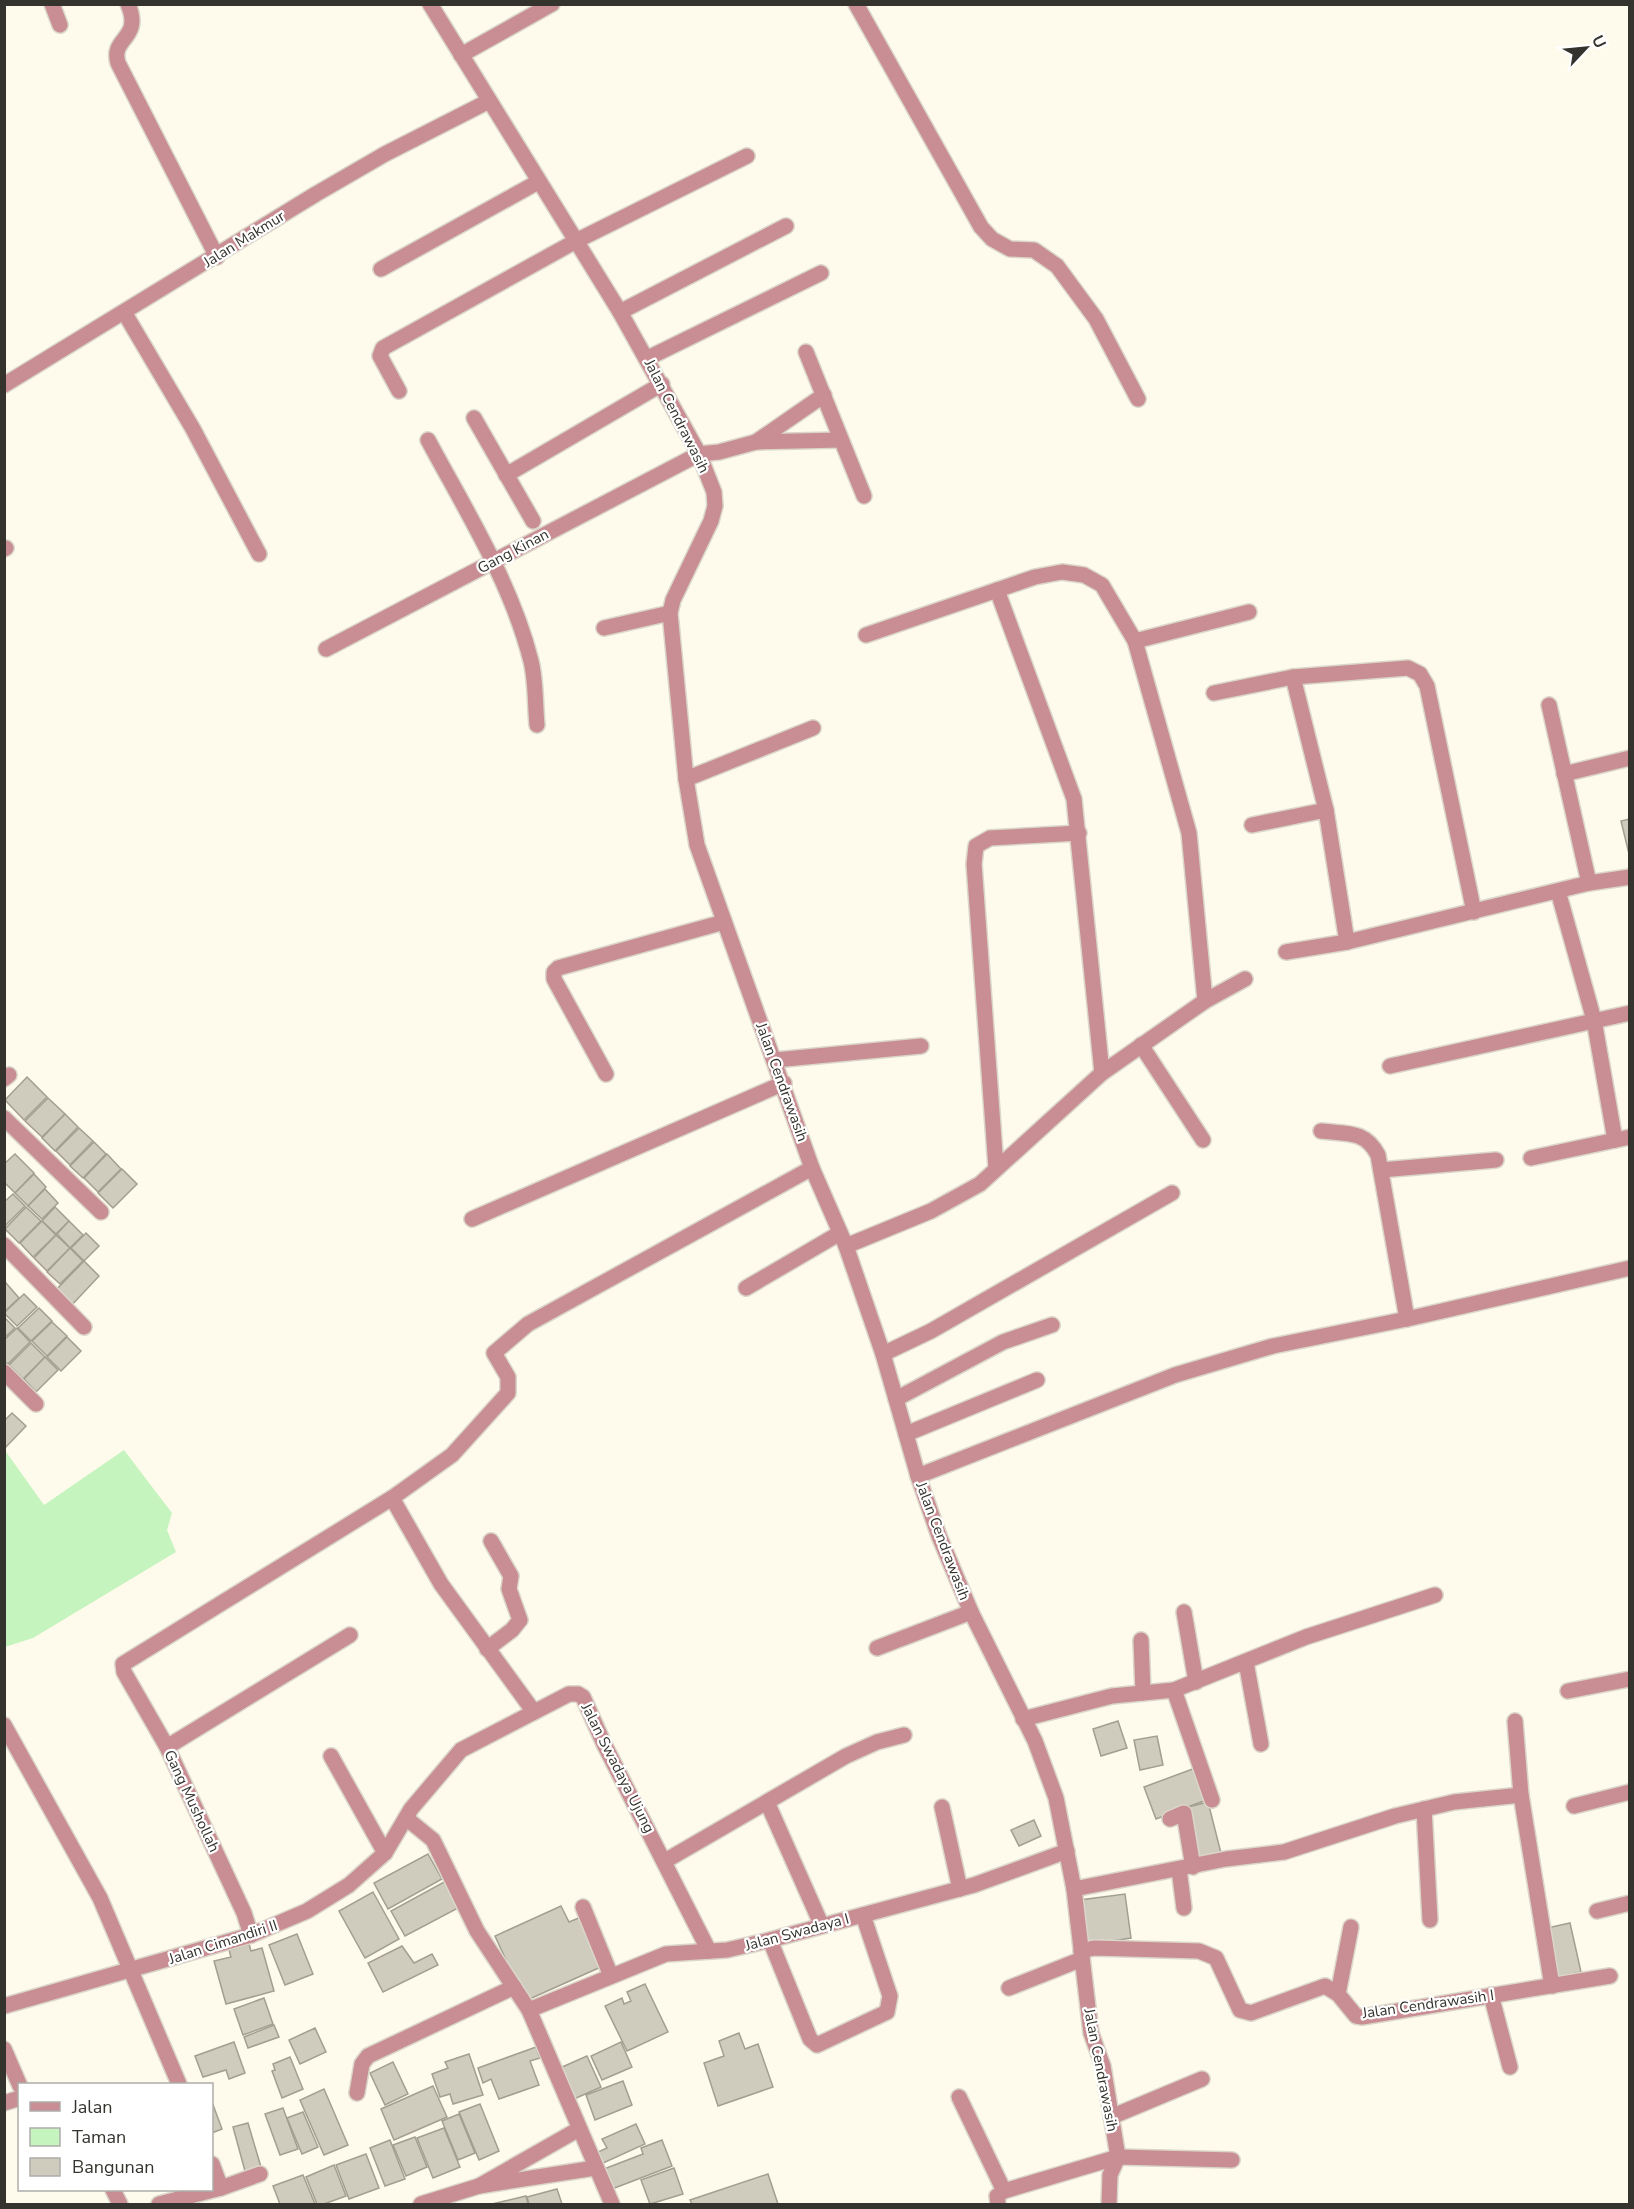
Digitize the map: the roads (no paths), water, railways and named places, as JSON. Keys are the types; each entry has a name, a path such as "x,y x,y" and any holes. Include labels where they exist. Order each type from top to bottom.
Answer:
{"street":[{"path":"52,4 60,25"},
{"path":"128,4 133,26 129,36 117,47 115,54 118,63 218,256"},
{"name":"Jalan Cendrawasih","path":"429,4 648,358 699,454 714,492 715,506 673,600 670,613 686,779 697,844 784,1083 812,1168 843,1239 883,1354 918,1476 971,1612 1049,1773 1074,1889 1091,2032 1103,2066 1118,2157 1110,2175 1109,2205"},
{"path":"461,55 552,4"},
{"path":"856,4 981,227 992,239 1010,249 1034,250 1057,266 1096,319 1138,399"},
{"name":"Jalan Makmur","path":"4,385 385,154 489,101"},
{"path":"399,391 380,356 383,348 576,241 747,156"},
{"path":"381,269 538,182"},
{"path":"621,312 786,226"},
{"path":"648,358 821,273"},
{"path":"124,312 193,429 259,554"},
{"path":"806,351 864,496"},
{"path":"506,475 662,384"},
{"path":"756,442 824,396"},
{"path":"474,418 533,521"},
{"path":"428,440 494,561 532,663 537,725"},
{"path":"756,442 841,440"},
{"name":"Gang Kinan","path":"327,649 699,454 719,452 756,442"},
{"path":"866,635 1035,577 1062,572 1084,575 1102,585 1135,641 1190,833 1205,1001"},
{"path":"997,590 1074,800 1102,1073"},
{"path":"1135,641 1249,612"},
{"path":"604,628 670,613"},
{"path":"1214,693 1293,677 1408,668 1420,674 1427,686 1474,912"},
{"path":"1293,677 1326,810 1347,942"},
{"path":"1549,705 1589,883"},
{"path":"686,779 813,728"},
{"path":"1564,774 1629,758"},
{"path":"1252,825 1326,810"},
{"path":"996,1168 974,864 976,846 990,838 1079,833"},
{"path":"1286,952 1347,942 1589,883 1629,877"},
{"path":"1531,1158 1622,1139 1594,1020 1558,891"},
{"path":"606,1074 554,979 554,972 558,968 724,922"},
{"path":"746,1288 843,1239 931,1211 980,1184 1102,1073 1205,1001 1245,980"},
{"path":"1390,1066 1629,1013"},
{"path":"1141,1045 1203,1140"},
{"path":"775,1060 921,1046"},
{"path":"472,1219 784,1083"},
{"path":"4,1118 101,1212"},
{"path":"1321,1131 1360,1136 1371,1142 1378,1155 1407,1319"},
{"path":"1381,1170 1496,1160"},
{"path":"534,1712 441,1584 392,1498 452,1455 507,1393 508,1377 494,1356 495,1349 528,1324 812,1168"},
{"path":"883,1354 931,1331 1172,1193"},
{"path":"4,1245 84,1327"},
{"path":"918,1476 1175,1375 1273,1346 1407,1319 1629,1268"},
{"path":"896,1399 1003,1342 1052,1325"},
{"path":"4,1372 36,1404"},
{"path":"906,1434 1036,1380"},
{"name":"Gang Mushollah","path":"251,1935 244,1913 167,1747 124,1672 123,1664 392,1498"},
{"path":"488,1649 512,1630 520,1620 509,1589 511,1576 491,1540"},
{"path":"1023,1719 1112,1696 1174,1690 1196,1683 1306,1636 1435,1595"},
{"path":"877,1647 971,1612"},
{"path":"1184,1612 1196,1683"},
{"path":"167,1747 350,1635"},
{"path":"1141,1640 1143,1693"},
{"path":"1246,1662 1262,1744"},
{"path":"1568,1691 1629,1679"},
{"path":"1174,1690 1212,1800"},
{"name":"Jalan Swadaya Ujung","path":"406,1818 461,1750 569,1694 578,1694 583,1698 709,1951"},
{"path":"1515,1721 1521,1795 1552,1986"},
{"path":"4,1725 90,1877 178,2083"},
{"path":"665,1861 846,1756 877,1742 904,1735"},
{"path":"331,1756 385,1853"},
{"path":"1574,1806 1629,1792"},
{"path":"1074,1889 1226,1859 1284,1852 1395,1816 1424,1809 1454,1802 1521,1795"},
{"path":"767,1802 822,1926"},
{"path":"942,1807 960,1888"},
{"path":"1424,1809 1430,1920"},
{"path":"1170,1819 1184,1814 1186,1868 1184,1908"},
{"path":"406,1818 433,1840 477,1931 529,2010 612,2205"},
{"name":"Jalan Cimandiri II","path":"4,2006 251,1935 307,1911 349,1885 385,1853 406,1818"},
{"name":"Jalan Swadaya I","path":"529,2010 666,1954 728,1950 770,1940 960,1888 1067,1851"},
{"path":"1597,1911 1629,1903"},
{"path":"584,1907 611,1976"},
{"path":"770,1940 810,2039 817,2045 887,2012 890,1996 863,1915"},
{"path":"1009,1988 1094,1948 1211,1954 1216,1958 1242,2012 1251,2013 1325,1986 1338,1995 1350,1927"},
{"name":"Jalan Cendrawasih I","path":"1338,1995 1356,2016 1362,2017 1610,1976"},
{"path":"357,2092 362,2064 368,2056 514,1987"},
{"path":"1491,1995 1510,2067"},
{"path":"4,2049 19,2083"},
{"path":"1111,2117 1202,2079"},
{"path":"959,2097 1001,2198 1118,2157 1232,2160"},
{"path":"478,2186 579,2129"},
{"path":"546,2147 555,2173"},
{"path":"213,2167 221,2188"},
{"path":"421,2205 478,2186 595,2168"},
{"path":"213,2190 260,2174"},
{"path":"113,2191 120,2205"},
{"path":"159,2205 210,2191"}]}
